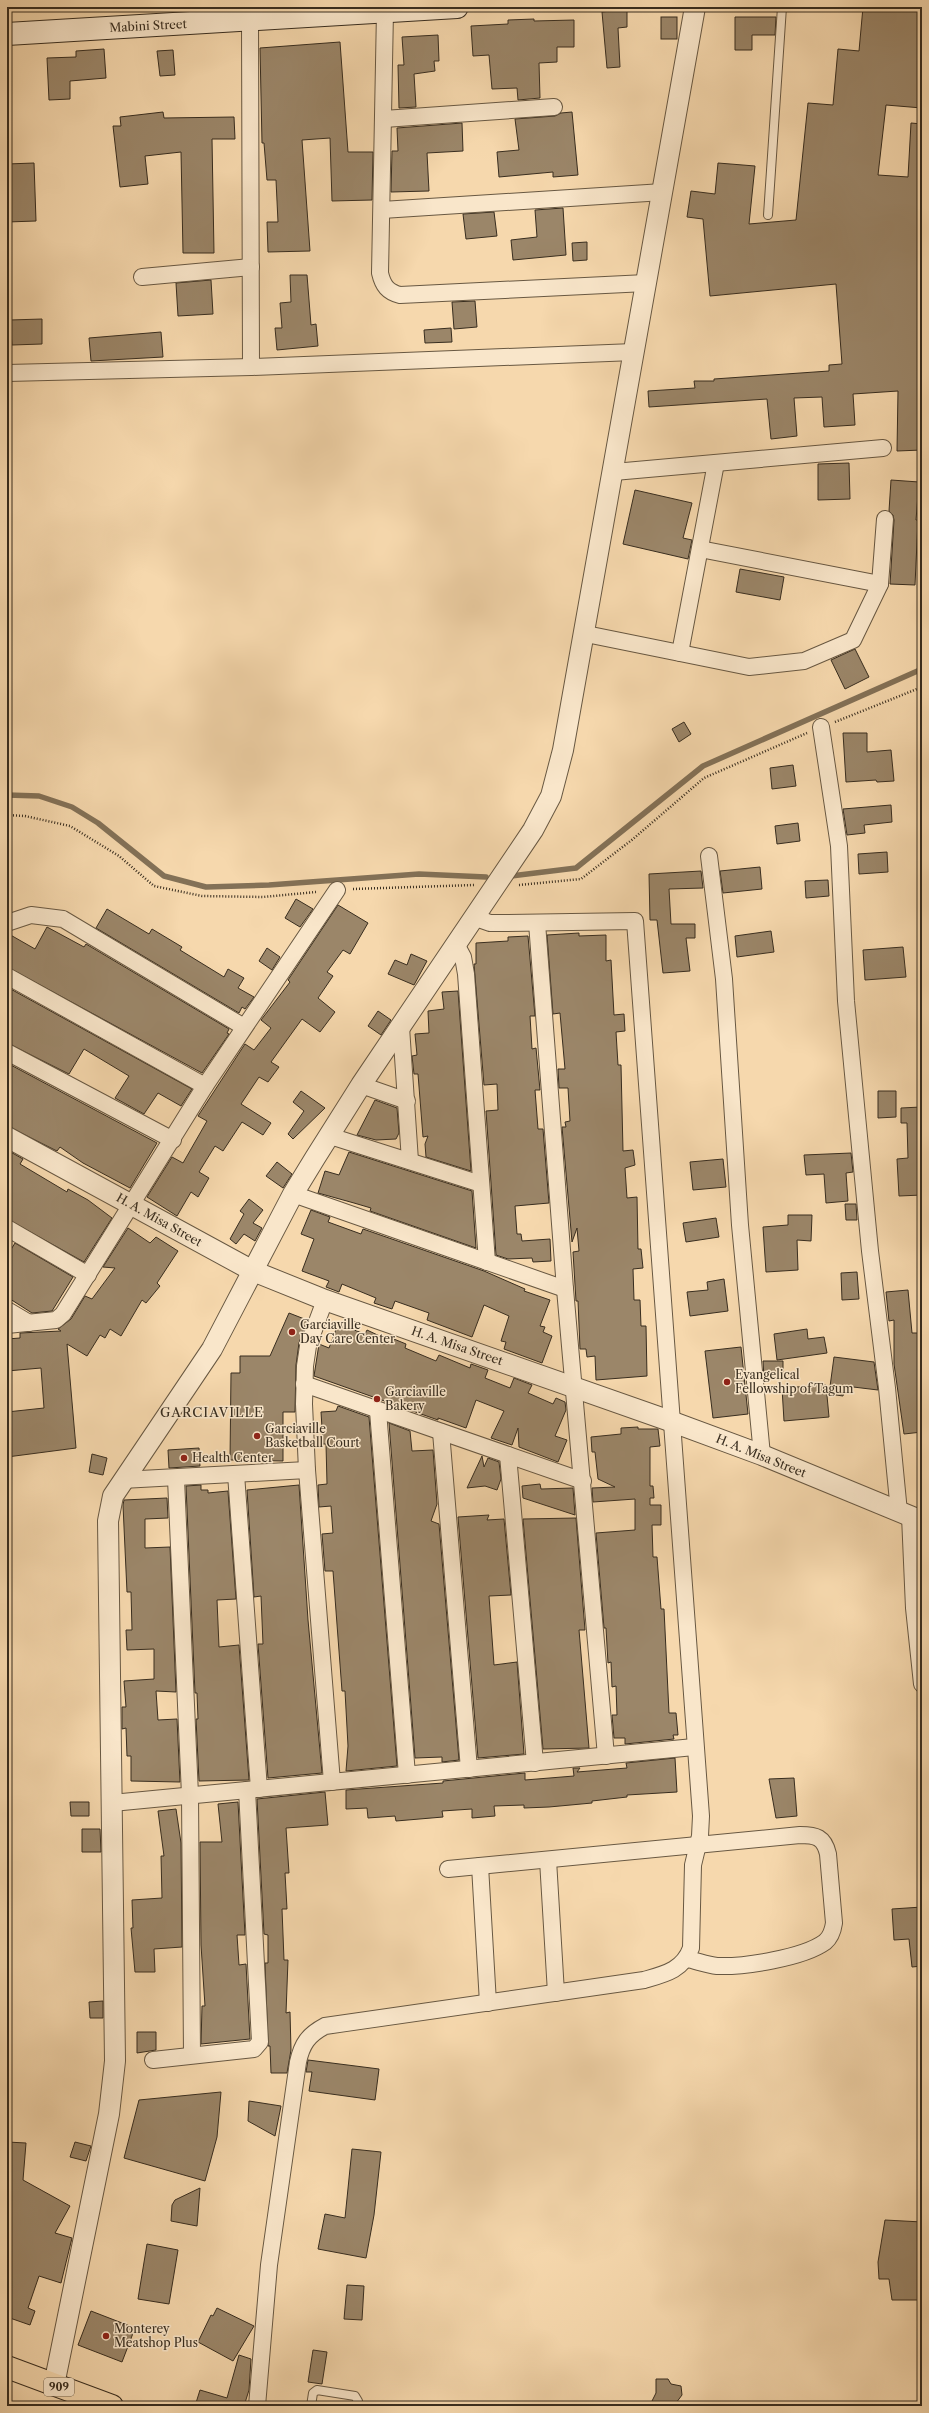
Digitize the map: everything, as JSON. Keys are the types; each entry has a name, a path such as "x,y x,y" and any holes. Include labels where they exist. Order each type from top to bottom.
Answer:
{"highway":[{"name":"909","path":"7,2367 54,2384 87,2402 112,2406"}],"main road":[{"name":"Mabini Street","path":"7,34 264,15 457,7"}],"street":[{"path":"54,2384 109,2114 115,2062 108,1521 113,1496 122,1480 212,1349 293,1194 361,1085 533,830 551,796 563,750 586,634 695,7"},
{"path":"385,11 380,273 382,281 392,293 400,295 646,284"},
{"path":"251,367 250,267 264,15"},
{"path":"384,119 554,107"},
{"path":"382,210 663,192"},
{"path":"142,277 250,267"},
{"path":"7,373 251,367 634,352"},
{"path":"614,472 883,448"},
{"path":"680,653 716,463"},
{"path":"586,634 749,667 804,661 853,640 880,584 885,519"},
{"path":"700,549 880,584"},
{"path":"821,727 839,846 846,1001 870,1251 887,1388 910,1516 914,1608 922,1684"},
{"path":"709,856 724,979 740,1225 762,1455"},
{"path":"7,1325 56,1320 61,1317 173,1140 205,1086 337,890"},
{"path":"7,923 31,915 63,919 244,1027"},
{"path":"257,2406 270,2265 302,2046 311,2033 325,2026 644,1980 666,1974 687,1959 692,1941 693,1865 701,1816 694,1747 635,921 490,923 474,917"},
{"path":"537,923 565,1289 606,1756"},
{"path":"456,944 462,957 466,974 487,1262"},
{"path":"7,976 205,1086"},
{"path":"401,1027 410,1161"},
{"path":"7,1052 173,1140"},
{"path":"361,1085 407,1101"},
{"path":"330,1136 481,1184"},
{"name":"H. A. Misa Street","path":"7,1137 253,1271 324,1300 574,1387 762,1455 910,1516"},
{"path":"293,1194 565,1289"},
{"path":"7,1228 88,1275"},
{"path":"324,1300 308,1346 304,1384 307,1470 332,1782"},
{"path":"7,1310 29,1323"},
{"path":"304,1384 582,1481"},
{"path":"378,1410 407,1775"},
{"path":"441,1432 469,1769"},
{"path":"508,1455 535,1763"},
{"path":"122,1480 176,1479 307,1470"},
{"path":"153,2060 254,2049 260,2042 253,1790 236,1474"},
{"path":"176,1479 190,1796 192,2055"},
{"path":"112,1803 694,1747"},
{"path":"448,1869 800,1835 813,1835 821,1838 826,1844 828,1854 834,1923 832,1933 825,1942 778,1959 745,1965 716,1966 687,1959"},
{"path":"548,1860 556,1993"},
{"path":"480,1866 488,2003"}],"lane":[{"path":"768,215 782,7"},
{"path":"311,2406 313,2393 317,2390 356,2396 358,2406"}],"path":[{"path":"7,815 25,816 70,826 120,856 154,886 202,896 263,896 417,886 494,886 581,879 633,839 704,778 821,727 922,687"}],"building":[{"path":"863,7 922,7 922,108 886,105 878,175 908,177 911,123 922,124 922,450 897,451 898,391 853,394 855,425 824,427 822,397 794,398 797,436 771,439 767,399 649,407 648,391 695,388 694,381 714,381 714,379 829,371 829,365 842,364 836,284 710,296 703,219 687,217 691,191 715,194 718,163 755,166 749,224 796,220 808,103 833,105 838,49 859,51"},
{"path":"627,9 627,27 618,28 620,67 607,68 602,12"},
{"path":"661,17 677,17 677,39 661,39"},
{"path":"735,17 776,17 775,35 752,35 752,50 735,50"},
{"path":"534,19 534,21 574,20 574,47 557,47 557,62 539,63 540,98 518,100 517,88 492,89 489,55 473,56 471,26 508,24 508,20"},
{"path":"438,35 439,61 434,61 435,71 414,74 416,107 399,108 398,65 404,65 402,37"},
{"path":"340,42 348,152 373,152 372,200 332,201 330,138 302,140 310,251 268,252 267,222 278,222 276,180 267,180 264,143 262,143 260,48"},
{"path":"104,49 106,78 70,81 70,99 49,100 47,58 76,57 76,51"},
{"path":"173,50 175,75 160,76 157,51"},
{"path":"163,112 164,118 234,117 235,139 212,139 214,253 183,253 181,152 145,156 148,184 120,187 113,126 121,126 120,117"},
{"path":"572,112 578,175 553,177 553,172 499,177 497,152 519,150 515,119 555,116 561,113"},
{"path":"462,123 463,151 427,153 429,191 391,192 392,151 398,151 397,128"},
{"path":"34,163 36,221 7,222 7,164"},
{"path":"563,208 566,255 513,260 511,240 537,237 535,210"},
{"path":"494,212 497,236 466,239 463,214"},
{"path":"587,242 587,260 573,261 572,243"},
{"path":"290,275 307,275 311,325 316,324 318,346 277,350 275,328 282,328 280,303 291,302"},
{"path":"211,280 213,314 178,316 176,283"},
{"path":"475,301 477,327 454,329 452,302"},
{"path":"42,319 42,344 12,345 10,320"},
{"path":"451,328 452,342 425,343 424,330"},
{"path":"161,332 163,357 91,361 89,338"},
{"path":"849,463 850,499 818,500 818,464"},
{"path":"891,480 919,482 916,520 918,520 915,585 890,584 894,520 893,515 889,511"},
{"path":"635,490 692,503 683,538 692,540 688,559 623,544"},
{"path":"740,569 784,577 780,600 736,592"},
{"path":"855,649 869,677 845,689 831,660"},
{"path":"684,722 691,734 679,742 672,729"},
{"path":"843,733 867,733 867,752 891,750 894,781 877,782 876,780 846,782"},
{"path":"793,765 796,786 772,789 770,768"},
{"path":"891,805 892,822 864,825 865,833 847,835 843,809"},
{"path":"798,823 800,841 777,844 775,826"},
{"path":"887,852 888,872 859,874 858,854"},
{"path":"760,867 762,889 723,893 720,871"},
{"path":"701,871 703,888 669,889 671,924 695,924 695,938 686,938 690,971 663,973 657,920 650,920 649,874"},
{"path":"828,880 829,896 806,898 805,881"},
{"path":"296,899 313,909 300,927 285,918"},
{"path":"338,905 368,923 350,954 343,950 327,972 333,976 318,998 335,1012 320,1032 302,1019 271,1062 279,1067 268,1082 259,1077 241,1104 271,1123 263,1135 242,1122 223,1151 215,1146 199,1172 209,1178 198,1197 191,1192 177,1216 147,1197 172,1157 183,1163 207,1121 198,1116 245,1044 254,1050 271,1028 261,1020 290,982 288,980"},
{"path":"107,909 149,934 152,929 182,947 180,950 224,977 228,969 244,978 238,988 254,997 245,1009 242,1007 239,1013 96,928"},
{"path":"47,927 84,947 86,944 229,1029 227,1033 229,1034 202,1073 7,967 7,933 35,949"},
{"path":"771,931 774,952 737,957 735,936"},
{"path":"579,933 579,936 606,935 606,961 611,960 614,1015 624,1014 625,1031 616,1032 618,1065 621,1065 623,1151 633,1150 635,1165 625,1168 627,1198 637,1197 638,1249 641,1249 643,1268 633,1269 634,1300 640,1300 641,1326 646,1326 647,1376 596,1380 595,1356 587,1357 586,1349 580,1349 578,1301 576,1301 573,1252 579,1251 577,1228 572,1242 562,1127 566,1127 565,1122 570,1121 568,1088 559,1088 558,1069 565,1069 560,1013 553,1014 547,935"},
{"path":"528,936 535,1016 530,1016 532,1049 536,1048 540,1090 535,1090 538,1129 543,1129 549,1203 515,1206 517,1234 521,1234 522,1241 550,1239 551,1261 533,1262 532,1258 508,1259 496,1255 486,1111 498,1110 497,1084 484,1085 474,964 476,964 476,943 508,941 508,937"},
{"path":"903,947 906,977 865,980 863,950"},
{"path":"267,948 280,957 272,970 259,961"},
{"path":"411,954 427,961 414,985 388,974 395,960 407,965"},
{"path":"7,987 192,1089 181,1106 158,1093 144,1114 115,1098 129,1076 84,1049 69,1074 7,1043"},
{"path":"458,991 471,1171 426,1157 425,1144 428,1136 423,1137 418,1074 414,1074 412,1056 417,1055 415,1034 429,1033 428,1011 444,1009 442,992"},
{"path":"378,1011 391,1020 381,1035 368,1026"},
{"path":"7,1063 157,1143 130,1188 83,1163 60,1147 57,1151 7,1126"},
{"path":"301,1091 325,1108 293,1139 288,1134 304,1111 293,1102"},
{"path":"878,1091 896,1091 896,1117 878,1118"},
{"path":"375,1100 397,1108 399,1133 396,1139 376,1140 357,1135"},
{"path":"921,1107 922,1195 899,1196 897,1159 908,1158 907,1123 901,1123 901,1108"},
{"path":"7,1150 23,1159 20,1164 67,1192 68,1189 88,1200 112,1218 84,1262 7,1219"},
{"path":"349,1152 472,1191 476,1248 370,1211 371,1208 318,1193 325,1171 339,1175"},
{"path":"851,1153 853,1172 846,1173 848,1201 826,1203 824,1174 806,1175 804,1155"},
{"path":"723,1159 726,1187 693,1190 690,1162"},
{"path":"277,1162 292,1174 283,1188 266,1176"},
{"path":"249,1199 263,1210 253,1223 262,1228 255,1241 244,1234 236,1244 230,1239 244,1214 240,1211"},
{"path":"845,1204 856,1204 857,1220 846,1220"},
{"path":"311,1210 330,1217 328,1222 361,1234 363,1229 484,1271 525,1289 524,1291 550,1300 540,1326 545,1327 543,1332 552,1336 542,1363 504,1349 506,1342 501,1341 509,1316 484,1305 472,1337 427,1320 429,1313 395,1301 392,1309 374,1303 376,1298 342,1284 339,1292 326,1287 329,1281 302,1271 314,1239 301,1234"},
{"path":"788,1215 812,1215 811,1241 797,1240 798,1270 766,1272 763,1227 788,1225"},
{"path":"716,1218 719,1237 686,1242 683,1223"},
{"path":"128,1228 150,1243 156,1237 178,1251 157,1283 160,1286 146,1303 142,1300 121,1336 110,1329 105,1338 100,1335 87,1356 67,1344 76,1448 7,1457 7,1412 44,1408 41,1368 7,1371 7,1339 20,1338 20,1333 61,1331 58,1329 71,1319 85,1296 92,1299 115,1268 103,1267"},
{"path":"15,1243 73,1277 52,1311 32,1313 7,1297 7,1256"},
{"path":"857,1272 859,1299 842,1300 841,1273"},
{"path":"724,1279 728,1311 690,1316 687,1292 708,1290 707,1282"},
{"path":"908,1290 912,1333 919,1333 919,1363 922,1363 922,1432 904,1434 894,1364 894,1320 889,1321 886,1292"},
{"name":"Garciaville Basketball Court","path":"289,1313 307,1320 299,1343 296,1365 295,1412 283,1412 283,1461 230,1460 231,1373 240,1373 240,1356 270,1356"},
{"path":"338,1324 365,1334 367,1330 388,1340 389,1337 406,1344 405,1348 436,1361 439,1355 470,1368 471,1364 488,1370 485,1378 510,1388 514,1378 532,1385 528,1393 553,1404 556,1398 565,1402 566,1410 555,1436 567,1440 558,1462 519,1447 518,1428 512,1445 491,1438 504,1411 476,1400 466,1428 438,1418 438,1420 314,1376 319,1344 329,1348"},
{"path":"807,1329 808,1339 824,1337 827,1353 777,1360 774,1334"},
{"name":"Evangelical Fellowship of Tagum","path":"741,1347 748,1414 713,1418 705,1351"},
{"path":"834,1357 874,1362 878,1390 845,1386 843,1396 829,1394"},
{"path":"763,1361 783,1361 783,1378 764,1378"},
{"path":"826,1385 829,1417 784,1421 782,1388"},
{"path":"338,1406 369,1417 397,1766 346,1771 348,1746 345,1691 342,1691 333,1571 325,1571 322,1534 333,1533 331,1506 319,1507 318,1485 327,1484 326,1444 323,1444 321,1412 336,1411"},
{"path":"389,1423 410,1431 412,1451 433,1450 437,1504 431,1521 439,1524 459,1760 442,1762 442,1757 415,1758"},
{"path":"638,1427 638,1429 658,1429 660,1446 650,1447 650,1486 653,1486 654,1498 650,1498 650,1505 661,1505 661,1525 652,1525 653,1557 657,1557 661,1609 664,1609 669,1713 676,1713 678,1735 673,1735 674,1739 625,1744 625,1738 614,1738 612,1715 617,1715 616,1686 612,1687 611,1662 608,1663 606,1628 604,1628 596,1533 635,1530 635,1499 593,1502 592,1488 615,1487 598,1479 595,1452 592,1452 591,1437 621,1434 621,1428"},
{"name":"Health Center","path":"199,1448 200,1466 169,1468 168,1450"},
{"path":"92,1454 107,1458 103,1475 89,1472"},
{"path":"482,1456 484,1467 488,1458 499,1462 501,1479 497,1490 485,1486 467,1488"},
{"path":"540,1484 541,1489 573,1488 575,1515 523,1498 522,1486"},
{"path":"201,1485 201,1490 208,1490 208,1493 228,1491 236,1599 217,1600 219,1647 239,1645 249,1780 199,1781 196,1719 198,1719 197,1693 195,1693 186,1486"},
{"path":"299,1485 308,1620 322,1773 268,1778 258,1644 263,1644 261,1596 254,1597 247,1490"},
{"path":"167,1498 168,1518 145,1519 145,1548 170,1547 176,1692 156,1691 158,1720 177,1719 180,1782 131,1781 131,1756 127,1756 126,1728 122,1729 122,1707 126,1707 124,1681 154,1679 154,1649 127,1650 126,1630 132,1630 131,1592 127,1592 123,1505 124,1500"},
{"path":"489,1515 487,1520 504,1519 511,1595 489,1596 494,1665 517,1662 524,1754 478,1758 458,1517"},
{"path":"576,1518 585,1630 579,1630 589,1748 543,1749 523,1519"},
{"path":"675,1758 677,1792 627,1795 627,1797 592,1801 592,1803 549,1807 524,1808 524,1805 494,1806 495,1816 472,1818 472,1809 442,1811 443,1817 396,1821 395,1816 368,1818 367,1808 346,1809 346,1790 443,1783 443,1781 525,1773 525,1780 574,1776 573,1768 580,1768 577,1772 627,1768 626,1763"},
{"path":"794,1778 797,1816 776,1818 769,1779"},
{"path":"325,1792 328,1825 286,1828 289,1873 285,1873 287,1909 282,1909 284,1960 288,1960 286,2013 290,2012 291,2050 287,2073 271,2073 270,2046 268,2046 265,1963 268,1963 268,1935 264,1934 257,1799"},
{"path":"70,1802 89,1802 89,1816 71,1816"},
{"path":"238,1802 245,1935 237,1935 239,1965 246,1964 250,2039 201,2044 202,2006 205,2006 201,1945 200,1842 222,1842 218,1804"},
{"path":"176,1809 181,1843 182,1947 154,1949 155,1972 135,1972 131,1928 133,1928 132,1900 162,1898 161,1856 164,1856 158,1811"},
{"path":"82,1829 100,1829 101,1852 82,1852"},
{"path":"922,1907 922,1966 912,1967 909,1939 894,1940 892,1909"},
{"path":"103,2001 103,2018 90,2018 89,2002"},
{"path":"137,2032 156,2032 156,2050 137,2053"},
{"path":"308,2060 379,2069 375,2100 309,2091 312,2072 306,2072"},
{"path":"221,2092 217,2137 205,2181 124,2158 139,2100"},
{"path":"249,2101 281,2106 275,2136 248,2121"},
{"path":"7,2142 26,2143 23,2180 70,2206 55,2233 72,2238 61,2283 39,2276 28,2308 35,2311 30,2325 7,2317 7,2279 11,2268 7,2267"},
{"path":"75,2142 91,2146 86,2161 70,2157"},
{"path":"352,2149 381,2152 374,2215 366,2258 318,2249 325,2214 345,2218"},
{"path":"200,2188 197,2226 171,2221 172,2205 175,2200"},
{"path":"885,2220 922,2222 922,2300 892,2300 889,2279 879,2279 878,2262"},
{"path":"147,2244 178,2250 169,2304 138,2299"},
{"path":"347,2285 364,2286 362,2320 344,2319"},
{"path":"217,2308 254,2326 233,2361 198,2342 211,2315 213,2316"},
{"name":"Monterey Meatshop Plus","path":"91,2311 135,2328 122,2362 78,2345"},
{"path":"313,2350 327,2352 322,2384 308,2382"},
{"path":"239,2355 251,2359 249,2390 244,2406 195,2406 200,2390 227,2398"},
{"path":"656,2379 668,2379 671,2384 681,2386 682,2395 676,2403 651,2403 656,2393"}],"waterway":[{"path":"511,876 576,868 703,766 922,669"},
{"path":"7,795 39,796 72,807 98,823 164,876 206,887 269,885 419,874 486,877"}],"place":[{"name":"Garciaville Day Care Center","path":"292,1332"},
{"name":"Evangelical Fellowship of Tagum","path":"727,1382"},
{"name":"Garciaville Bakery","path":"377,1399"},
{"name":"Garciaville Basketball Court","path":"257,1436"},
{"name":"Health Center","path":"184,1458"},
{"name":"Monterey Meatshop Plus","path":"106,2336"}],"district":[{"name":"GARCIAVILLE","path":"212,1412"}]}
